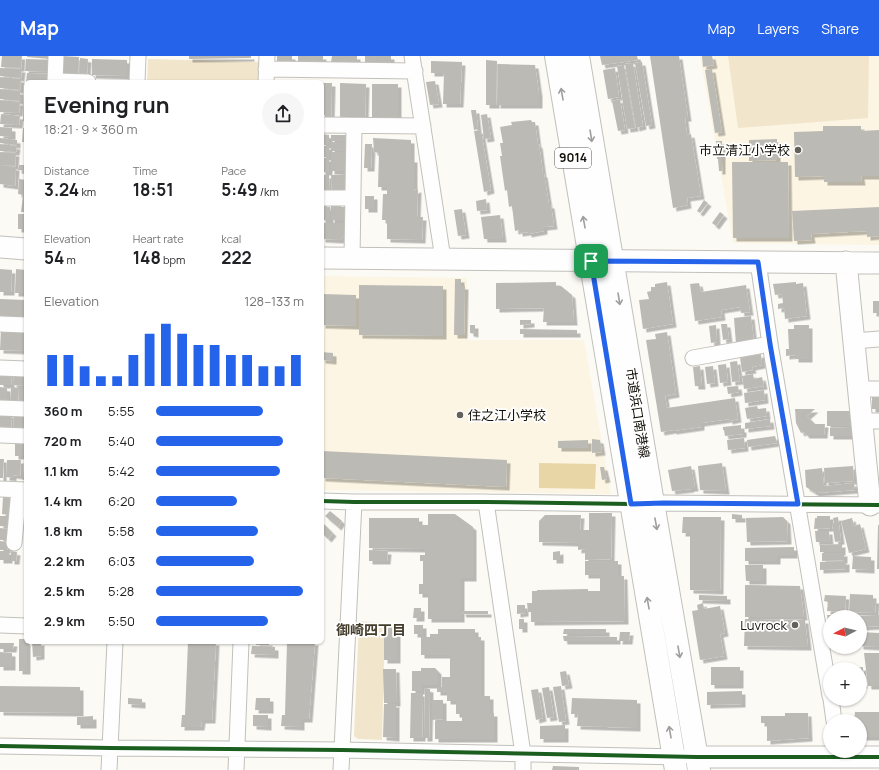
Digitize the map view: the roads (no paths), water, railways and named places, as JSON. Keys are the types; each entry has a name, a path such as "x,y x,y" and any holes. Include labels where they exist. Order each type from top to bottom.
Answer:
{"main road":[{"name":"市道浜口南港線","path":"556,56 601,261 642,504 675,763"},
{"name":"市道浜口南港線","path":"578,56 601,261"},
{"name":"市道浜口南港線","path":"642,504 698,764"}],"street":[{"path":"55,80 56,56"},
{"path":"137,80 138,56"},
{"path":"412,56 443,259"},
{"path":"266,69 414,71"},
{"path":"324,125 423,126"},
{"path":"352,259 354,126"},
{"path":"324,198 353,198"},
{"path":"0,247 24,249"},
{"path":"324,258 879,263"},
{"path":"758,262 770,344 824,662"},
{"path":"324,501 875,505 869,389 854,341 846,262"},
{"path":"0,324 24,325"},
{"path":"854,341 879,339"},
{"path":"693,358 770,344"},
{"path":"0,368 24,369"},
{"path":"0,408 24,409"},
{"path":"0,434 24,436"},
{"path":"0,488 22,490 14,543"},
{"path":"341,770 354,502"},
{"path":"486,502 523,754 522,770"},
{"path":"0,625 24,626"},
{"path":"109,770 115,644"},
{"path":"236,770 241,644"},
{"path":"0,746 237,750 342,750 523,754 698,764 879,757"}],"place":[{"name":"市立清江小学校","path":"798,150"},
{"name":"住之江小学校","path":"460,415"},
{"name":"Luvrock","path":"795,625"}],"district":[{"name":"御崎四丁目","path":"371,630"}]}
